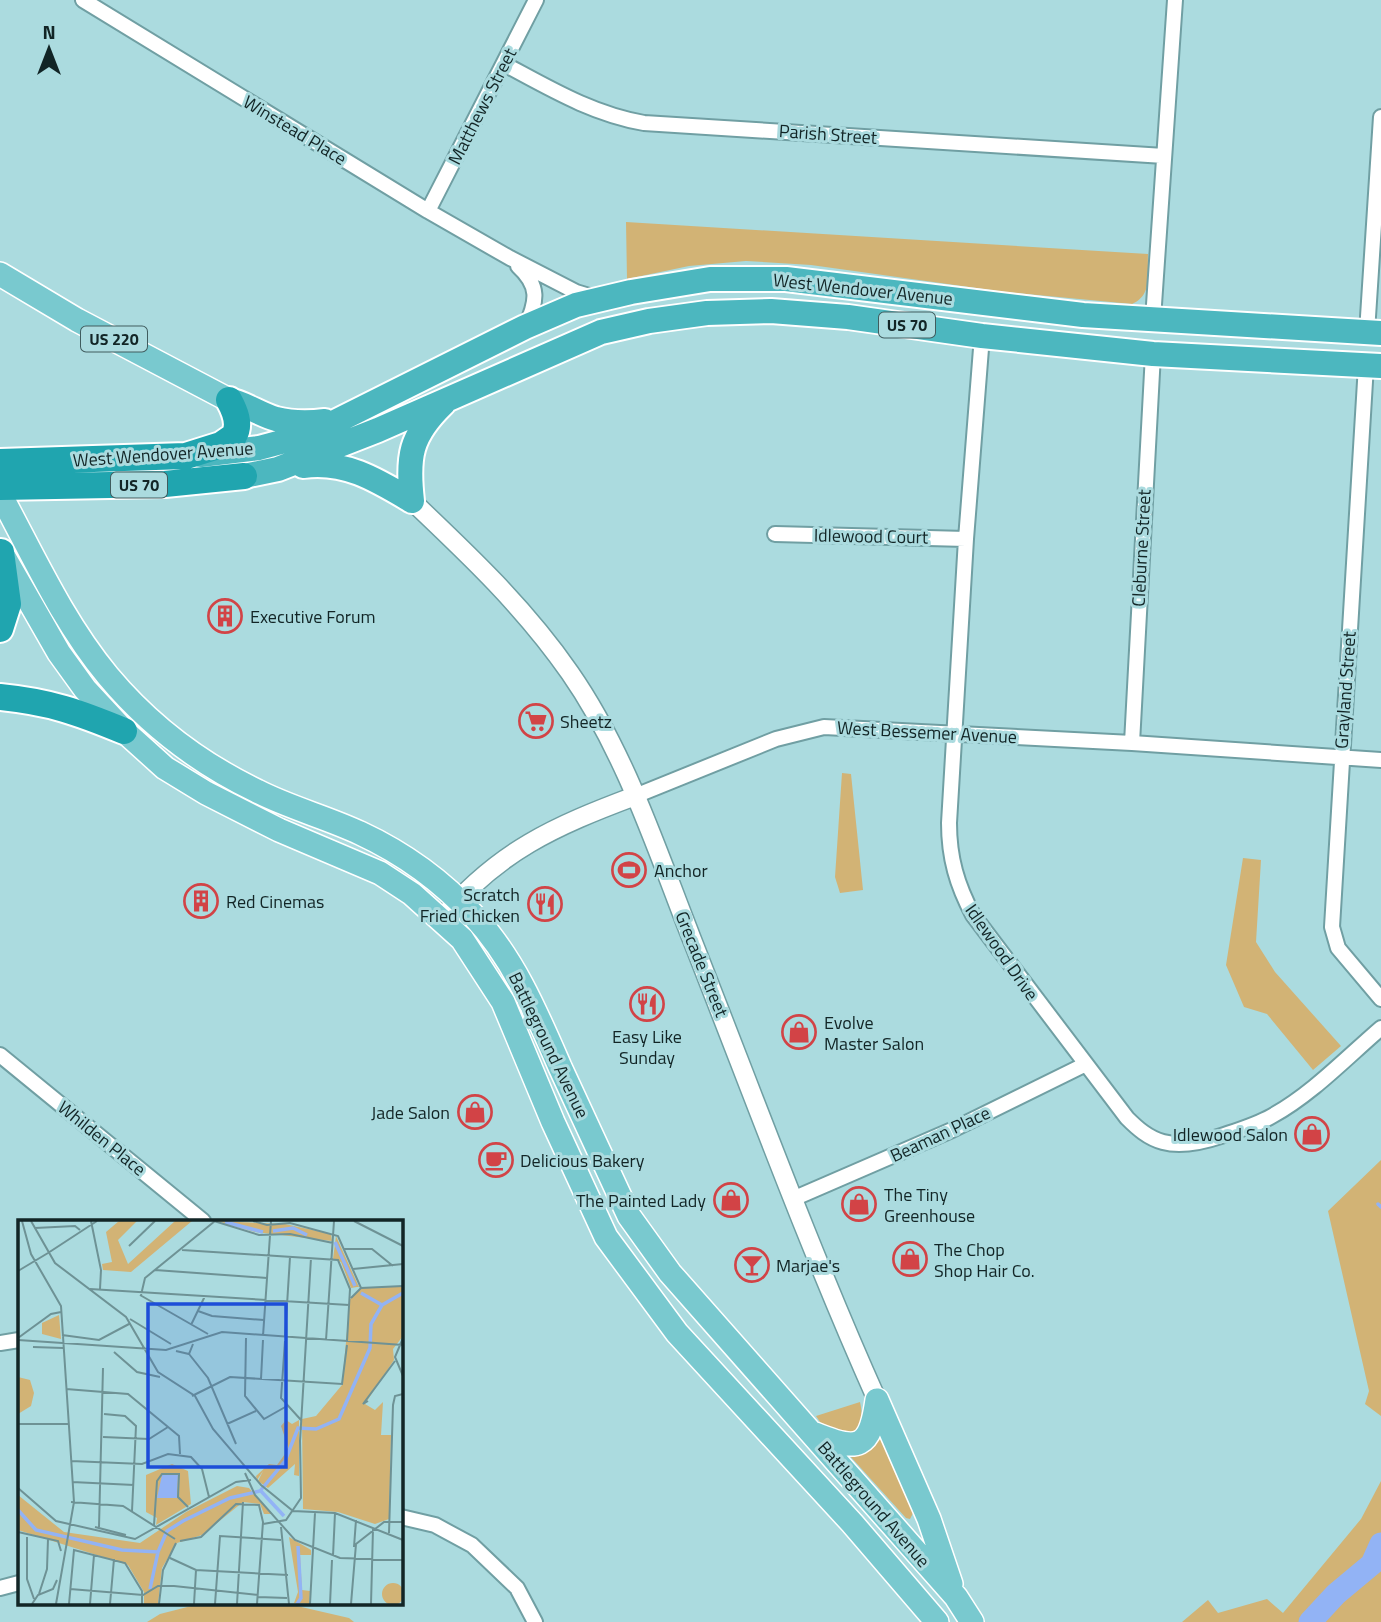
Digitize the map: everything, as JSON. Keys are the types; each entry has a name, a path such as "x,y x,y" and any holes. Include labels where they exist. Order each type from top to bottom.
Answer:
{"highway":[{"name":"West Wendover Avenue","path":"11,462 186,456 271,446 312,434 525,327 598,299 710,279 786,279 1034,310 1374,332"},
{"name":"West Wendover Avenue","path":"0,488 165,484 244,476 278,469 378,430 601,332 649,321 707,313 771,311 848,317 982,336 1153,354 1373,365"},
{"path":"1285,360 1335,349 1353,348 1361,345 1374,332"},
{"path":"412,501 409,477 413,442 429,418 448,399"},
{"path":"186,456 221,444 234,436 237,424 235,411 229,400"},
{"name":"US 220","path":"229,400 245,404 275,419 292,422 343,419"},
{"path":"278,469 322,463 344,467 374,478 412,501"},
{"path":"0,551 8,604 0,629"},
{"path":"0,697 52,704 124,731"}],"main road":[{"name":"US 220","path":"0,274 77,320 229,400"},
{"name":"Battleground Avenue","path":"0,494 72,626 107,675 145,716 185,750 223,773 259,792 371,839 428,872 476,918 525,991 629,1216 670,1273 956,1597 972,1622"},
{"name":"Battleground Avenue","path":"0,551 59,653 86,690 124,731 165,768 206,793 279,830 380,873 412,894 462,939 503,1002 553,1122 606,1237 677,1333 852,1522 937,1622"},
{"path":"811,1433 842,1445 860,1442 868,1436 874,1421 877,1400"},
{"path":"877,1400 929,1519 956,1597"}],"street":[{"name":"Winstead Place","path":"83,0 428,211 509,258 576,292 598,299"},
{"name":"Matthews Street","path":"428,211 536,0"},
{"path":"1153,319 1175,0"},
{"name":"Parish Street","path":"504,64 582,106 623,119 644,122 1164,156"},
{"path":"1374,332 1381,117"},
{"name":"Winstead Place","path":"509,258 526,273 534,288 534,305 525,327"},
{"name":"Idlewood Drive","path":"982,336 966,539 949,845 951,862 962,895 984,932 1127,1118 1138,1129 1164,1142 1194,1143 1249,1127 1272,1116 1311,1089 1381,1028"},
{"name":"Cleburne Street","path":"1132,743 1153,354"},
{"name":"Grayland Street","path":"1373,365 1341,758 1333,933 1338,948 1381,999"},
{"name":"Grecade Street","path":"412,501 524,611 571,674 606,734 635,796 832,1296 877,1400"},
{"name":"Idlewood Court","path":"775,534 966,539"},
{"name":"West Bessemer Avenue","path":"441,919 457,899 499,861 572,820 737,754 800,732 824,727 1132,743 1381,760"},
{"name":"Whilden Place","path":"0,1055 202,1220"},
{"name":"Beaman Place","path":"795,1198 952,1130 1084,1065"},
{"path":"0,1343 18,1340"},
{"path":"402,1517 435,1525 472,1545 517,1588 535,1622"},
{"path":"0,1588 18,1583"}],"shaded area":[{"path":"626,222 1148,254 1148,283 1143,295 1132,304 1005,292 811,265 746,261 689,266 627,279"},
{"path":"842,773 851,774 863,890 840,893 835,877"},
{"path":"1243,858 1261,860 1256,942 1275,972 1341,1046 1313,1070 1267,1014 1244,1007 1226,965"},
{"path":"1381,1160 1381,1416 1365,1404 1369,1391 1328,1211"},
{"path":"860,1402 862,1417 858,1430 848,1436 829,1432 816,1416"},
{"path":"881,1431 913,1513 910,1519 906,1518 850,1456"},
{"path":"1381,1481 1381,1622 1182,1622 1208,1600 1218,1613 1267,1599 1283,1613 1361,1519"},
{"path":"199,1604 288,1604 349,1618 354,1622 147,1622 160,1614"}],"waterway":[{"path":"1378,1204 1381,1207"},
{"path":"1310,1622 1336,1594 1372,1564 1381,1544"}],"place":[{"name":"Executive Forum","path":"225,616"},
{"name":"Sheetz","path":"536,721"},
{"name":"Anchor","path":"629,870"},
{"name":"Red Cinemas","path":"201,901"},
{"name":"Scratch Fried Chicken","path":"545,904"},
{"name":"Easy Like Sunday","path":"647,1004"},
{"name":"Evolve Master Salon","path":"799,1032"},
{"name":"Jade Salon","path":"475,1112"},
{"name":"Idlewood Salon","path":"1312,1134"},
{"name":"Delicious Bakery","path":"496,1160"},
{"name":"The Painted Lady","path":"731,1200"},
{"name":"The Tiny Greenhouse","path":"859,1204"},
{"name":"The Chop Shop Hair Co.","path":"910,1259"},
{"name":"Marjae's","path":"752,1265"}]}
